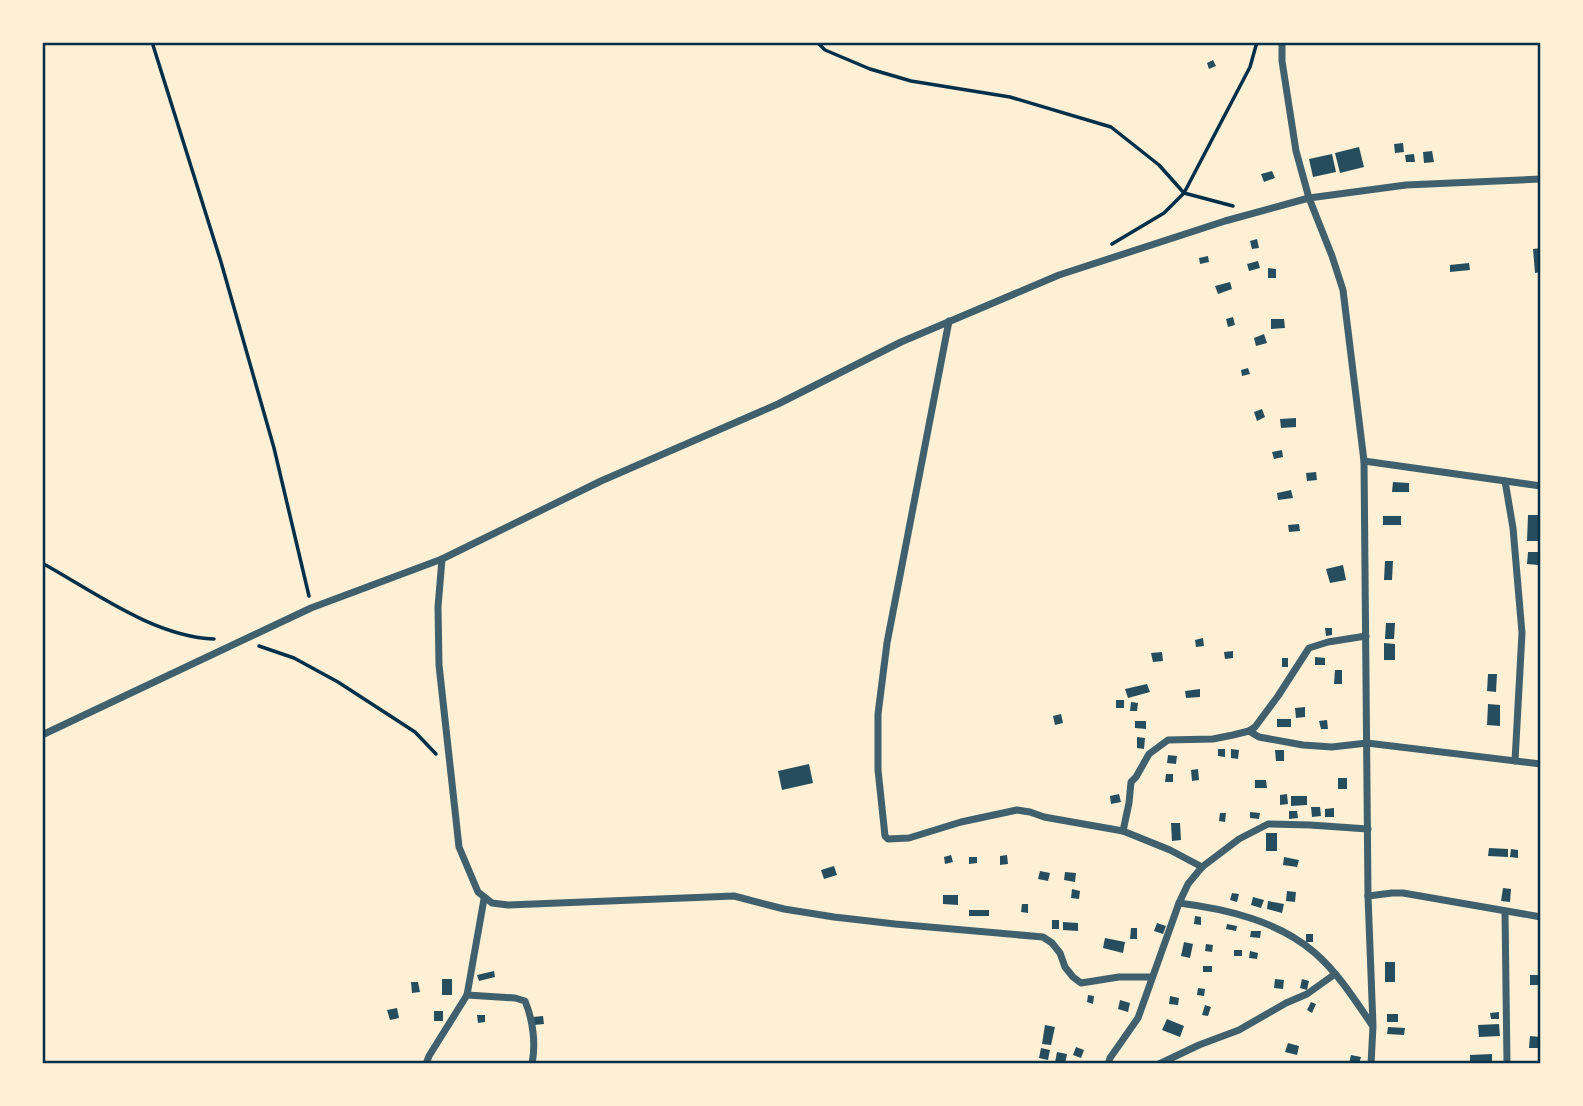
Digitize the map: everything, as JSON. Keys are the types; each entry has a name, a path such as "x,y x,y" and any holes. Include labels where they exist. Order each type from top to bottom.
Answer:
{"street":[{"path":"1282,42 1282,61 1296,151 1309,198 1343,290 1364,461 1368,896 1373,1026 1371,1064"},
{"path":"42,735 311,608 442,559 601,481 778,404 901,342 1059,275 1309,198 1406,185 1541,179"},
{"path":"949,321 887,643 878,714 878,770 885,836 888,839 909,838 961,822 1017,810 1123,831 1170,850 1202,867"},
{"path":"1364,461 1541,486"},
{"path":"1505,481 1513,527 1522,633 1515,761"},
{"path":"442,559 438,607 439,665 449,769 459,847 478,892 484,899 508,905 734,896 784,909 834,917 1043,937 1052,943 1060,953 1065,967 1081,983 1119,977 1152,976"},
{"path":"1123,831 1131,782 1149,754 1168,740 1213,739 1249,731 1264,716 1309,648 1366,636"},
{"path":"1249,731 1259,737 1303,745 1332,747 1367,743 1541,764"},
{"path":"1108,1064 1138,1018 1179,903 1188,884 1202,867 1239,839 1268,824 1368,828"},
{"path":"1368,896 1403,893 1541,917"},
{"path":"426,1064 467,995 484,899"},
{"path":"1179,903 1204,906 1260,920 1292,937 1314,952 1335,974 1373,1026"},
{"path":"1505,911 1507,1064"},
{"path":"1159,1064 1239,1030 1307,994 1335,974"},
{"path":"467,995 525,1001 532,1027 532,1064"}],"path":[{"path":"152,42 221,262 274,448 311,608"},
{"path":"817,42 825,50 870,69 911,81 1010,97 1111,127 1158,165 1184,193 1257,212"},
{"path":"1106,247 1164,213 1184,193 1250,67 1257,42"},
{"path":"42,563 102,598 165,629 201,639 215,639"},
{"path":"243,640 294,658 388,713 415,732 449,769"}],"building":[{"path":"1213,60 1216,66 1209,69 1207,63"},
{"path":"1403,143 1404,152 1395,153 1394,144"},
{"path":"1359,147 1364,167 1340,173 1335,153"},
{"path":"1432,151 1434,162 1424,163 1423,152"},
{"path":"1332,154 1336,172 1313,177 1309,159"},
{"path":"1414,154 1415,162 1406,162 1405,155"},
{"path":"1272,171 1275,178 1264,182 1261,174"},
{"path":"1257,239 1259,248 1252,249 1250,241"},
{"path":"1541,248 1541,272 1535,273 1533,249"},
{"path":"1208,256 1209,262 1200,264 1199,258"},
{"path":"1258,261 1260,268 1249,271 1247,264"},
{"path":"1469,263 1470,270 1450,272 1450,265"},
{"path":"1268,268 1276,269 1276,278 1268,278"},
{"path":"1230,282 1232,289 1218,294 1215,286"},
{"path":"1233,317 1235,325 1228,327 1226,319"},
{"path":"1271,319 1284,319 1285,328 1271,329"},
{"path":"1264,334 1267,343 1256,346 1254,338"},
{"path":"1248,368 1250,374 1242,376 1241,370"},
{"path":"1262,409 1265,417 1257,421 1254,412"},
{"path":"1296,418 1296,427 1281,428 1280,419"},
{"path":"1282,450 1283,457 1274,459 1272,452"},
{"path":"1316,472 1317,480 1307,481 1306,473"},
{"path":"1393,482 1409,483 1409,492 1392,492"},
{"path":"1291,490 1293,498 1278,500 1277,493"},
{"path":"1528,515 1540,515 1539,541 1527,541"},
{"path":"1383,516 1401,516 1401,525 1383,525"},
{"path":"1299,524 1300,531 1289,532 1288,525"},
{"path":"1528,552 1538,552 1538,565 1527,564"},
{"path":"1385,561 1393,561 1392,580 1384,580"},
{"path":"1343,565 1346,580 1330,583 1326,569"},
{"path":"1386,623 1395,623 1394,639 1385,639"},
{"path":"1325,628 1332,628 1332,635 1326,636"},
{"path":"1203,638 1204,646 1196,647 1195,640"},
{"path":"1384,643 1395,644 1395,660 1384,660"},
{"path":"1233,651 1233,658 1225,659 1224,652"},
{"path":"1162,652 1163,661 1153,662 1151,653"},
{"path":"1315,657 1325,658 1325,665 1315,665"},
{"path":"1282,658 1288,658 1288,667 1282,667"},
{"path":"1335,670 1342,670 1342,684 1334,684"},
{"path":"1488,674 1497,674 1496,692 1487,691"},
{"path":"1147,684 1150,692 1128,698 1125,689"},
{"path":"1200,689 1200,697 1186,698 1185,691"},
{"path":"1116,700 1124,700 1124,708 1116,708"},
{"path":"1131,702 1138,703 1137,711 1130,711"},
{"path":"1488,704 1500,705 1500,726 1487,725"},
{"path":"1305,707 1305,717 1296,718 1295,708"},
{"path":"1061,714 1063,723 1055,725 1053,716"},
{"path":"1277,719 1291,719 1291,727 1277,727"},
{"path":"1327,720 1328,729 1321,729 1319,721"},
{"path":"1135,721 1146,721 1146,729 1135,728"},
{"path":"1137,737 1145,738 1144,749 1137,748"},
{"path":"1218,749 1225,749 1225,757 1218,756"},
{"path":"1231,749 1239,750 1238,759 1231,758"},
{"path":"1275,750 1284,750 1284,761 1276,761"},
{"path":"1168,755 1177,756 1176,764 1167,763"},
{"path":"809,764 813,783 782,790 778,771"},
{"path":"1198,769 1199,780 1192,781 1191,770"},
{"path":"1166,774 1173,774 1173,782 1165,782"},
{"path":"1338,778 1347,778 1347,789 1338,789"},
{"path":"1255,780 1266,780 1267,788 1255,788"},
{"path":"1119,794 1121,802 1111,804 1110,796"},
{"path":"1287,794 1288,804 1280,805 1280,795"},
{"path":"1291,796 1307,796 1307,805 1291,806"},
{"path":"1311,807 1320,807 1321,816 1312,817"},
{"path":"1334,808 1334,817 1325,817 1325,809"},
{"path":"1289,811 1297,811 1298,818 1289,819"},
{"path":"1250,812 1260,813 1259,819 1250,818"},
{"path":"1220,813 1226,813 1225,822 1219,821"},
{"path":"1171,823 1180,823 1181,840 1172,841"},
{"path":"1266,833 1277,833 1277,851 1266,851"},
{"path":"1489,848 1508,849 1508,857 1488,856"},
{"path":"1511,849 1518,850 1518,858 1510,857"},
{"path":"951,855 953,862 945,864 944,857"},
{"path":"1007,855 1008,864 1000,865 1000,856"},
{"path":"969,857 977,857 977,863 969,864"},
{"path":"1284,857 1299,860 1297,867 1283,865"},
{"path":"834,866 837,875 824,879 821,870"},
{"path":"1040,871 1050,873 1048,881 1038,879"},
{"path":"1065,872 1076,873 1075,882 1064,880"},
{"path":"1503,888 1511,889 1510,902 1501,901"},
{"path":"1072,889 1080,891 1079,899 1071,898"},
{"path":"1287,891 1296,892 1295,902 1286,901"},
{"path":"1232,893 1239,894 1237,902 1230,900"},
{"path":"943,895 958,895 958,905 943,904"},
{"path":"1253,897 1264,900 1261,908 1251,905"},
{"path":"1268,901 1284,904 1282,913 1267,909"},
{"path":"1022,904 1028,904 1028,913 1021,912"},
{"path":"969,910 989,910 989,916 969,916"},
{"path":"1195,916 1201,917 1201,925 1194,924"},
{"path":"1052,920 1059,920 1059,929 1052,929"},
{"path":"1063,922 1078,923 1078,931 1063,930"},
{"path":"1157,923 1166,926 1163,934 1154,931"},
{"path":"1227,924 1237,926 1236,931 1226,929"},
{"path":"1131,928 1137,928 1137,939 1130,939"},
{"path":"1251,931 1261,931 1260,938 1250,937"},
{"path":"1306,934 1313,934 1313,942 1306,942"},
{"path":"1105,938 1125,942 1123,953 1103,948"},
{"path":"1184,942 1193,944 1190,958 1181,956"},
{"path":"1206,944 1213,945 1212,952 1205,951"},
{"path":"1234,950 1242,950 1242,956 1234,956"},
{"path":"1250,951 1258,953 1257,959 1249,958"},
{"path":"1385,962 1395,962 1395,982 1385,982"},
{"path":"1203,966 1212,966 1212,972 1203,972"},
{"path":"494,971 495,977 479,981 477,975"},
{"path":"1530,975 1541,975 1541,985 1530,985"},
{"path":"442,979 452,979 452,995 442,995"},
{"path":"1275,979 1284,980 1283,989 1274,988"},
{"path":"1302,979 1309,981 1307,990 1300,988"},
{"path":"411,982 418,982 420,992 412,993"},
{"path":"1198,988 1205,989 1204,996 1197,995"},
{"path":"1088,995 1094,996 1093,1004 1087,1002"},
{"path":"1170,996 1179,998 1178,1005 1169,1004"},
{"path":"1120,1000 1130,1003 1128,1012 1118,1009"},
{"path":"1311,1002 1316,1004 1312,1013 1307,1010"},
{"path":"1205,1005 1211,1007 1208,1016 1202,1015"},
{"path":"397,1008 399,1018 390,1020 387,1010"},
{"path":"434,1011 443,1011 443,1021 434,1021"},
{"path":"1499,1012 1499,1019 1491,1019 1490,1013"},
{"path":"1387,1014 1398,1014 1398,1022 1387,1022"},
{"path":"477,1015 485,1015 485,1022 478,1023"},
{"path":"543,1016 544,1024 534,1025 533,1017"},
{"path":"1167,1019 1184,1026 1180,1037 1162,1030"},
{"path":"1499,1024 1500,1036 1479,1037 1478,1025"},
{"path":"1045,1025 1055,1027 1051,1045 1042,1044"},
{"path":"1388,1027 1405,1028 1404,1035 1387,1034"},
{"path":"1530,1036 1541,1037 1541,1048 1529,1048"},
{"path":"1288,1043 1299,1046 1297,1055 1285,1052"},
{"path":"1076,1047 1084,1050 1081,1058 1073,1055"},
{"path":"1041,1048 1050,1050 1048,1060 1039,1058"},
{"path":"1057,1052 1067,1054 1065,1064 1055,1062"},
{"path":"1492,1054 1492,1064 1470,1064 1470,1055"},
{"path":"1351,1055 1361,1057 1359,1064 1349,1064"}]}
